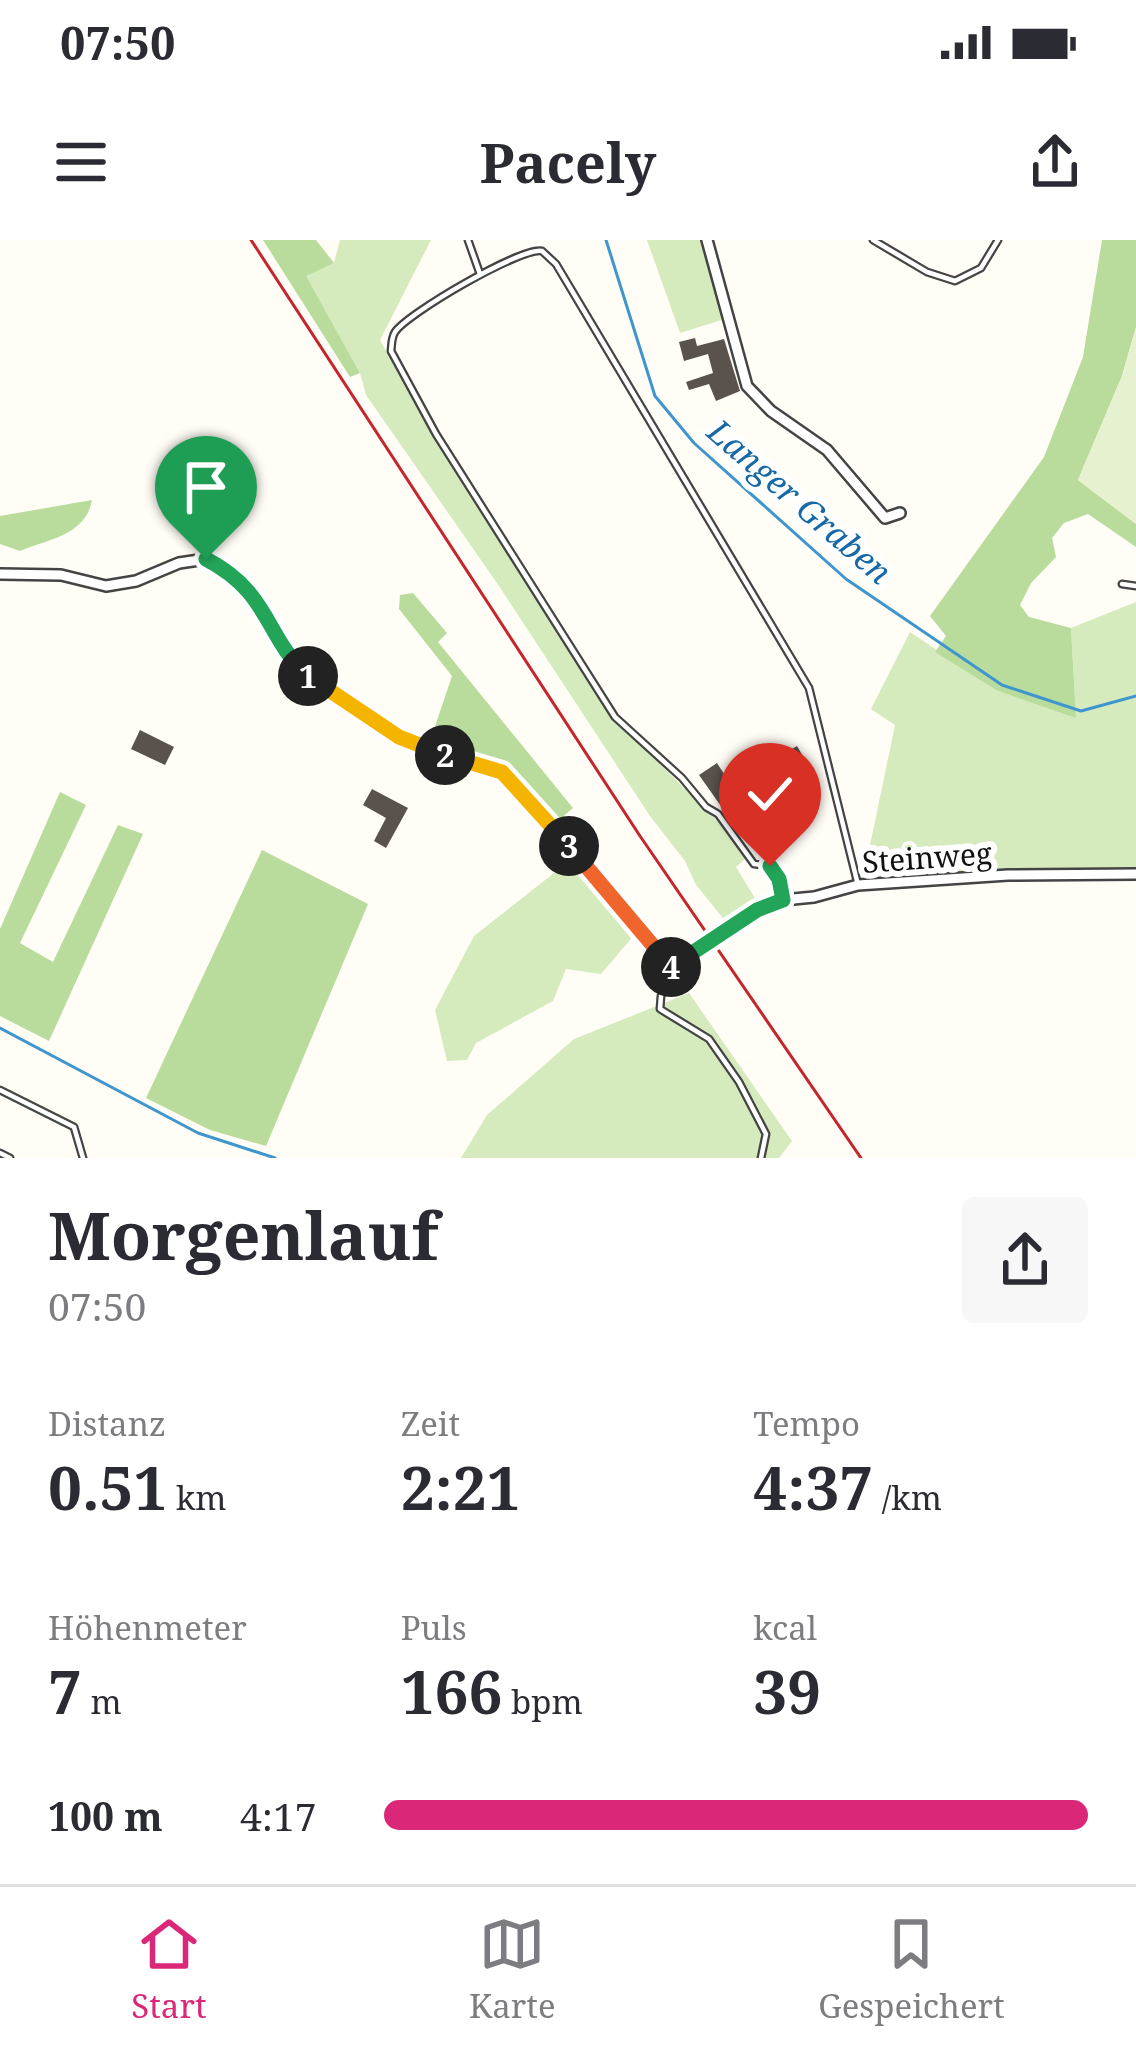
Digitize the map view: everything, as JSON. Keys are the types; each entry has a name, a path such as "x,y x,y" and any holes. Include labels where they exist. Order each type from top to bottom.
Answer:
{"street":[{"path":"707,240 742,374 753,394 816,440 885,518 900,513"},
{"path":"0,574 61,575 106,586 136,581 178,562 206,559 233,573 254,595 302,671 399,737 502,772 673,970"},
{"name":"Steinweg","path":"673,970 757,910 783,900 858,885 1008,875 1136,874"}],"lane":[{"path":"468,240 480,274"},
{"path":"873,240 939,278 956,281 981,268 998,240"},
{"path":"783,900 779,879 770,866 754,864 718,814 615,717 436,434 391,351 397,329 480,274 533,249 556,264 808,688 858,885"},
{"path":"1122,584 1136,586"},
{"path":"673,970 660,1009 709,1039 739,1082 766,1133 761,1158"},
{"path":"0,1090 74,1127 83,1158"},
{"path":"0,1153 10,1158"}],"green space":[{"path":"263,240 316,240 334,263 306,276 360,373 350,377"},
{"path":"340,240 431,240 380,340 433,436 614,718 720,824 745,859 736,867 761,908 731,928 696,885 685,861 366,395 360,373 305,275 334,263"},
{"path":"647,240 700,240 725,319 680,333"},
{"path":"1102,240 1136,240 1136,327 1122,376 1078,480 1136,524 1136,547 1088,514 1064,523 1052,538 1056,557 1031,583 1020,605 1029,617 1071,628 1076,718 998,691 935,652 946,636 930,616 1044,457 1083,357"},
{"path":"1136,327 1136,524 1078,480 1122,376"},
{"path":"92,500 82,521 65,534 20,551 0,544 0,516"},
{"path":"413,593 447,633 438,642 573,808 559,820 508,768 430,741 452,676 399,609 400,595"},
{"path":"1136,602 1136,869 863,879 895,725 871,709 910,632 998,691 1076,717 1071,628"},
{"path":"60,792 86,805 20,943 53,962 118,825 143,834 49,1041 0,1016 0,929"},
{"path":"262,850 368,904 266,1146 210,1130 146,1098"},
{"path":"573,858 635,934 601,974 566,969 553,1001 476,1043 467,1060 447,1061 435,1010 474,936"},
{"path":"689,993 792,1141 779,1158 461,1158 487,1115 574,1039"}],"building":[{"path":"695,338 697,346 724,339 740,391 716,401 709,384 689,390 686,382 713,373 708,354 684,361 679,342"},
{"path":"140,730 174,747 165,765 131,749"},
{"path":"797,746 818,782 780,805 758,770"},
{"path":"717,763 746,808 757,801 762,810 751,816 762,834 747,843 699,775"},
{"path":"372,789 408,808 386,848 374,841 386,818 363,805"}],"waterway":[{"name":"Langer Graben","path":"606,240 655,396 694,443 846,579 1002,685 1081,711 1136,696"},
{"path":"0,1028 198,1133 275,1158"}],"railway":[{"path":"251,240 640,836 861,1158"}],"route":[{"path":"206,559 233,573 254,595 302,671 399,737 502,772 673,970 757,910 783,900 779,879 770,866"}]}
